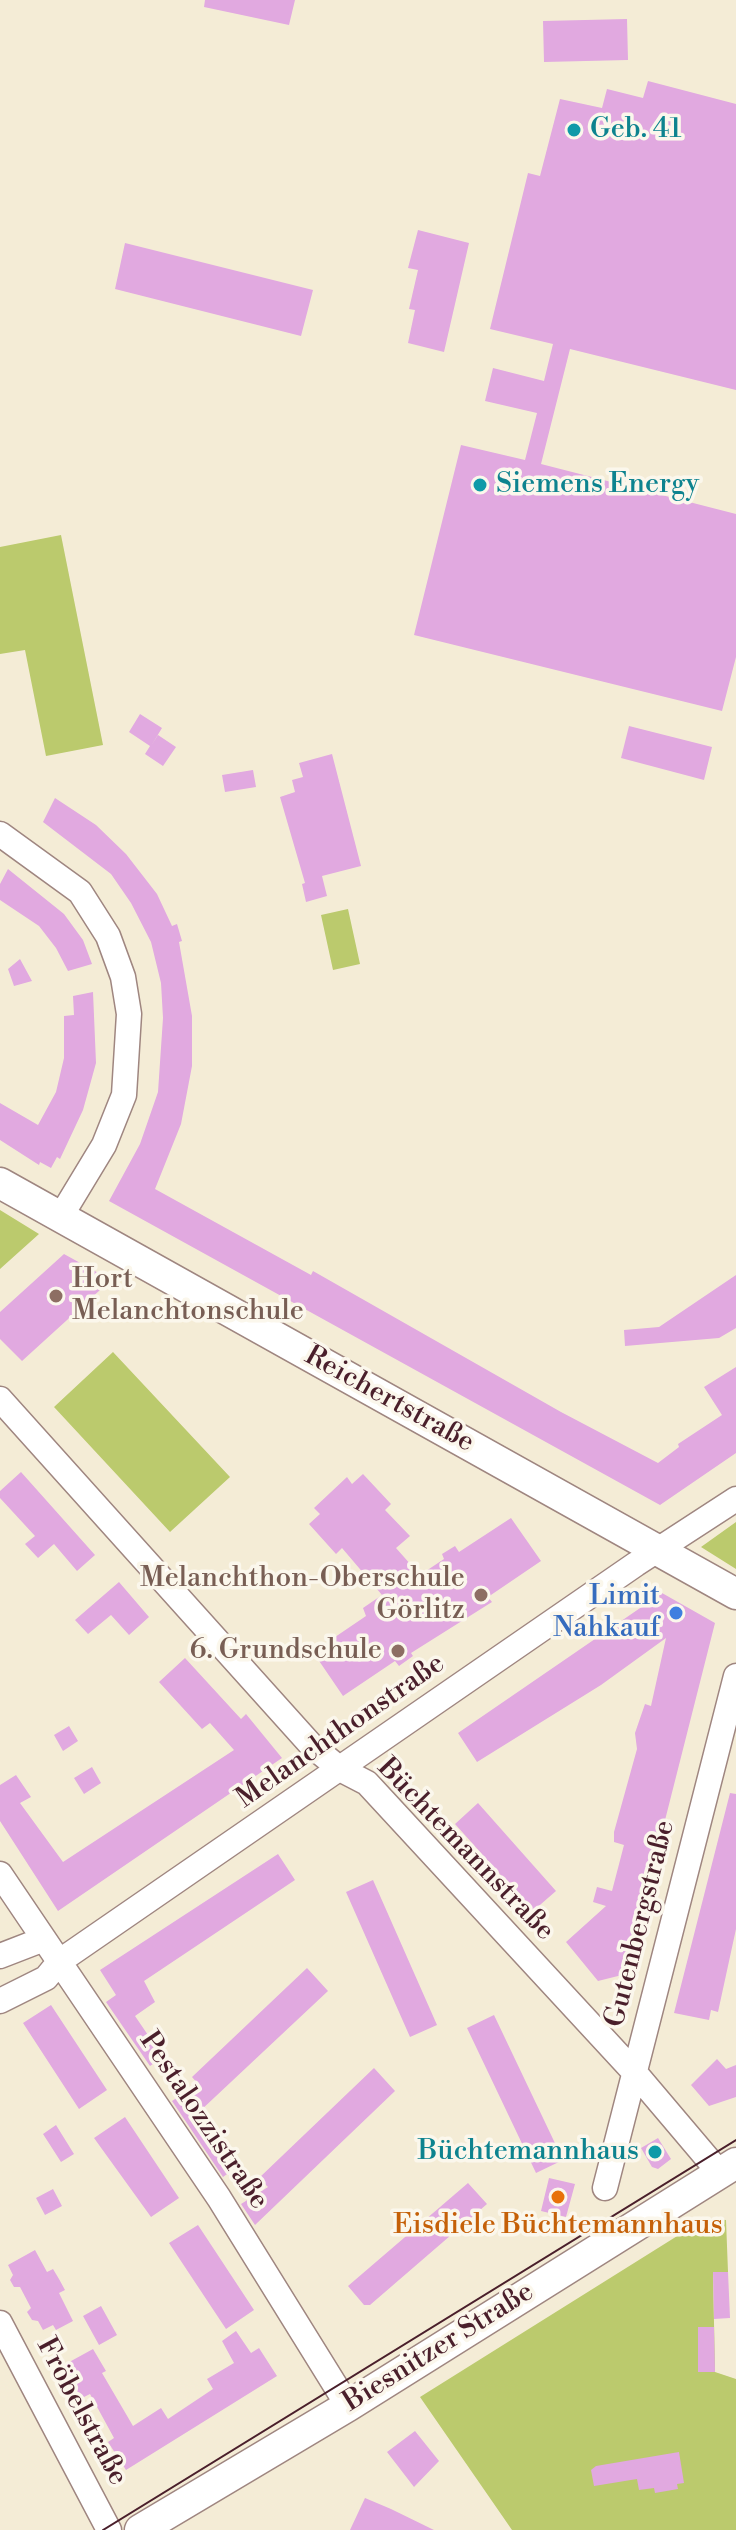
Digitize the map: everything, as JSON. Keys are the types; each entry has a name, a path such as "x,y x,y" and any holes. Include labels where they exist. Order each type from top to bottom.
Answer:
{"main road":[{"name":"Reichertstraße","path":"0,1183 736,1594"},
{"name":"Biesnitzer Straße","path":"140,2530 348,2406 727,2167"}],"street":[{"path":"0,834 80,892 108,936 123,977 129,1014 124,1095 104,1145 61,1216"},
{"name":"Büchtemannstraße","path":"0,1399 311,1745 340,1769 367,1783 636,2074 727,2167"},
{"name":"Melanchthonstraße","path":"60,1961 736,1499"},
{"name":"Gutenbergstraße","path":"605,2188 736,1676"},
{"name":"Pestalozzistraße","path":"0,1874 219,2198 348,2406"},
{"path":"0,1956 44,1939"},
{"path":"0,2001 46,1978 60,1961"},
{"name":"Fröbelstraße","path":"0,2323 109,2530"}],"green space":[{"path":"61,535 103,745 46,756 25,650 0,654 0,547"},
{"path":"348,909 360,964 333,970 321,915"},
{"path":"0,1210 39,1234 0,1269"},
{"path":"113,1352 230,1477 170,1532 54,1407"},
{"path":"736,1522 736,1569 701,1547"},
{"path":"706,2218 726,2220 728,2272 713,2273 715,2372 736,2379 736,2530 512,2530 420,2397"}],"building":[{"path":"205,0 295,0 289,25 204,7"},
{"path":"627,19 628,60 544,62 543,21"},
{"path":"648,81 736,104 736,390 570,349 541,464 736,514 736,657 722,711 414,635 461,445 525,460 537,413 485,401 493,368 544,381 553,344 490,329 528,173 540,176 560,99 602,108 607,89 643,98"},
{"path":"418,230 469,243 444,352 408,343 415,310 409,309 418,270 408,268"},
{"path":"125,243 313,290 301,336 115,289"},
{"path":"140,714 162,728 151,746 158,735 176,747 163,766 145,754 150,746 129,732"},
{"path":"629,726 712,747 704,780 621,758"},
{"path":"332,754 361,866 322,876 327,896 306,902 302,884 305,883 280,797 295,792 292,780 303,777 299,763"},
{"path":"253,770 256,787 225,792 222,775"},
{"path":"55,798 96,825 126,854 157,894 172,926 177,924 182,941 179,942 192,1016 192,1066 181,1124 155,1189 311,1275 313,1271 561,1412 658,1463 679,1447 678,1444 722,1415 704,1387 736,1367 736,1453 660,1505 109,1201 140,1144 158,1092 163,1018 161,983 151,942 131,903 111,874 43,822"},
{"path":"8,869 64,914 83,940 92,964 68,971 39,926 0,900 0,884"},
{"path":"20,959 32,981 14,986 8,969"},
{"path":"93,992 96,1063 83,1110 60,1159 57,1157 51,1168 40,1162 39,1165 0,1140 0,1103 38,1125 56,1092 64,1058 64,1016 74,1015 73,996"},
{"name":"Hort Melanchtonschule","path":"64,1254 111,1280 22,1361 0,1339 0,1312"},
{"path":"736,1275 736,1328 719,1338 625,1346 624,1330 659,1327"},
{"path":"21,1472 95,1555 77,1571 54,1544 38,1558 25,1544 35,1536 0,1498 0,1491"},
{"path":"363,1474 391,1504 385,1510 410,1536 396,1548 420,1575 444,1559 442,1554 455,1546 459,1552 511,1518 541,1561 488,1597 492,1602 411,1653 413,1656 399,1666 395,1661 343,1696 313,1652 366,1616 363,1608 382,1595 342,1548 336,1554 309,1524 320,1514 314,1508 347,1477 352,1484"},
{"path":"119,1582 149,1617 129,1635 111,1615 88,1634 75,1620"},
{"path":"662,1593 715,1623 626,1974 598,1981 566,1942 606,1906 593,1902 597,1887 612,1891 624,1845 614,1842 614,1832 637,1749 635,1733 645,1704 651,1706 666,1638 601,1685 477,1762 458,1733"},
{"path":"185,1658 241,1719 246,1714 282,1758 58,1911 0,1821 0,1785 16,1775 31,1797 20,1803 63,1862 234,1750 210,1723 202,1729 159,1682"},
{"path":"69,1726 78,1741 63,1751 54,1735"},
{"path":"92,1767 101,1783 84,1794 74,1778"},
{"path":"730,1793 736,1794 736,1929 718,2012 711,2010 709,2020 674,2013"},
{"path":"478,1803 556,1891 533,1911 455,1824"},
{"path":"278,1854 295,1880 144,1981 155,2002 135,2016 163,2057 150,2066 106,2002 116,1995 100,1970"},
{"path":"373,1880 437,2025 410,2037 346,1892"},
{"path":"307,1968 328,1991 199,2112 237,2167 223,2177 172,2101 198,2084 192,2077"},
{"path":"51,2005 107,2090 79,2109 23,2023"},
{"path":"494,2015 563,2160 536,2173 467,2028"},
{"path":"717,2059 726,2069 736,2065 736,2097 709,2106 691,2085"},
{"path":"374,2068 395,2091 255,2225 241,2204 268,2187 259,2178"},
{"path":"125,2117 179,2198 151,2217 94,2138"},
{"path":"56,2125 74,2154 61,2162 43,2134"},
{"name":"Büchtemannhaus","path":"658,2138 671,2159 658,2169 652,2167 641,2148"},
{"name":"Eisdiele Büchtemannhaus","path":"549,2178 575,2184 566,2217 541,2211"},
{"path":"468,2183 487,2204 370,2305 364,2305 348,2286"},
{"path":"53,2189 62,2206 45,2215 36,2198"},
{"path":"198,2225 254,2310 226,2329 169,2243"},
{"path":"35,2250 47,2272 53,2269 65,2290 59,2293 73,2321 56,2330 53,2325 43,2330 38,2321 32,2320 27,2312 31,2308 20,2287 14,2287 10,2280 13,2275 8,2265"},
{"path":"713,2272 728,2272 730,2318 714,2319"},
{"path":"101,2306 117,2335 99,2345 83,2316"},
{"path":"698,2327 714,2327 715,2372 698,2372"},
{"path":"236,2331 251,2353 259,2348 277,2376 126,2470 108,2442 114,2438 90,2394 80,2399 74,2388 67,2385 68,2377 62,2366 93,2349 106,2371 102,2373 133,2426 161,2408 168,2419 213,2389 207,2379 234,2363 222,2341"},
{"path":"415,2431 439,2461 414,2487 387,2452"},
{"path":"679,2452 684,2483 677,2484 678,2489 655,2493 654,2488 639,2490 637,2479 594,2486 591,2470 596,2466"},
{"path":"365,2498 391,2509 434,2530 350,2530"}],"tram line":[{"path":"103,2530 736,2140"}],"place":[{"name":"Geb. 41","path":"574,130"},
{"name":"Siemens Energy","path":"480,485"},
{"name":"Hort Melanchtonschule","path":"56,1296"},
{"name":"Melanchthon-Oberschule Görlitz","path":"481,1595"},
{"name":"Limit Nahkauf","path":"676,1613"},
{"name":"6. Grundschule","path":"398,1651"},
{"name":"Büchtemannhaus","path":"655,2152"},
{"name":"Eisdiele Büchtemannhaus","path":"558,2197"}]}
